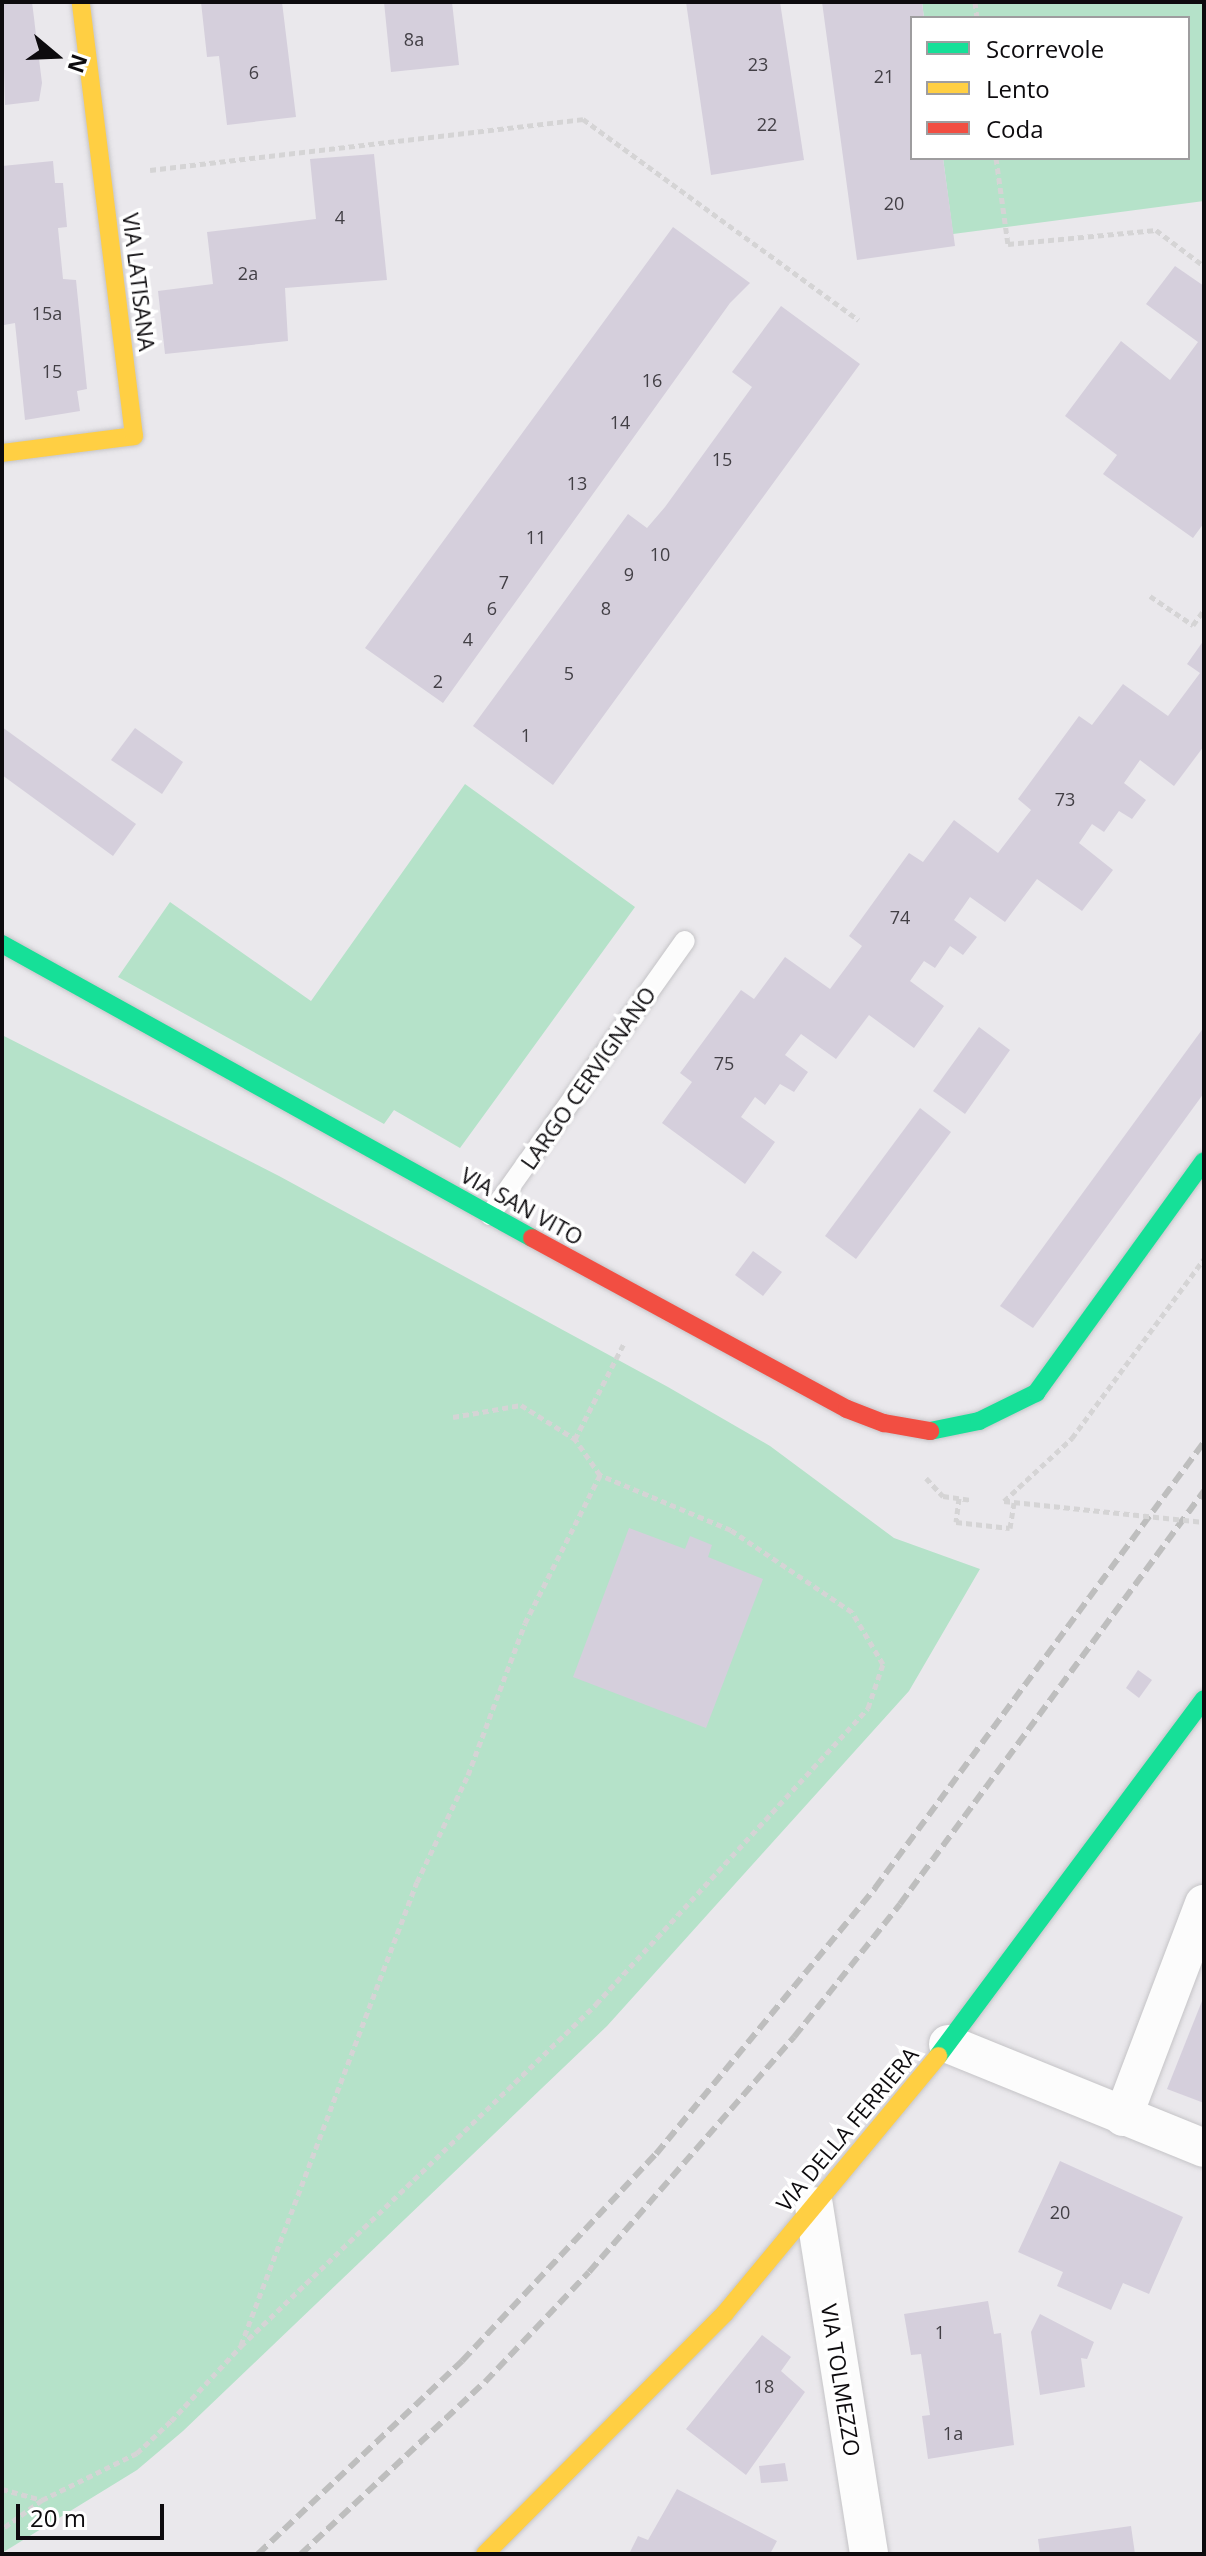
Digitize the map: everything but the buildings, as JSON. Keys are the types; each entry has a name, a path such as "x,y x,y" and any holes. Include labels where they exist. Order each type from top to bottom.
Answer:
{"street":[{"name":"VIA LATISANA","path":"2,453 134,436 81,2"},
{"name":"VIA SAN VITO","path":"2,944 646,1302 847,1409 884,1423 930,1431 979,1421 1036,1393 1204,1161"},
{"name":"VIA DELLA FERRIERA","path":"485,2554 725,2313 948,2044 1204,1699"},
{"path":"1123,2117 1204,1904"},
{"path":"948,2044 1204,2148"},
{"name":"VIA TOLMEZZO","path":"814,2206 869,2554"}],"lane":[{"name":"LARGO CERVIGNANO","path":"490,1215 685,941"}],"path":[{"path":"102,176 583,119 859,320"},
{"path":"996,160 1008,244 1156,230 1204,266"},
{"path":"1150,596 1193,625 1204,610"},
{"path":"1204,1259 1072,1438 1004,1501 1204,1522"},
{"path":"575,1439 646,1302"},
{"path":"2,2529 42,2500 137,2453 241,2346 596,2004 868,1708 883,1664 852,1612 731,1530 600,1475 575,1439 521,1405 453,1417"},
{"path":"241,2346 417,1882 468,1775 525,1623 600,1475"},
{"path":"959,1498 956,1522 1010,1528 1014,1502"},
{"path":"2,2489 42,2500"}],"green space":[{"path":"922,2 1204,2 1204,201 953,234 943,160 1190,160 1190,16 924,16"},
{"path":"465,784 635,907 460,1148 394,1110 384,1124 118,977 170,902 311,1001"},
{"path":"2,1035 279,1176 668,1387 770,1446 894,1538 980,1569 909,1691 607,2026 183,2431 137,2470 2,2553"}],"railway":[{"path":"258,2554 462,2361 656,2154 875,1888 1204,1442"},
{"path":"301,2554 485,2382 589,2272 794,2037 900,1904 1204,1491"}],"traffic: fast":[{"path":"2,944 532,1238"},
{"path":"930,1431 979,1421 1036,1393 1204,1161"},
{"path":"938,2056 1204,1699"}],"traffic: slow":[{"path":"2,453 134,436 81,2"},
{"path":"485,2554 725,2313 938,2056"}],"traffic: jam":[{"path":"532,1238 847,1409 884,1423 930,1431"}]}
